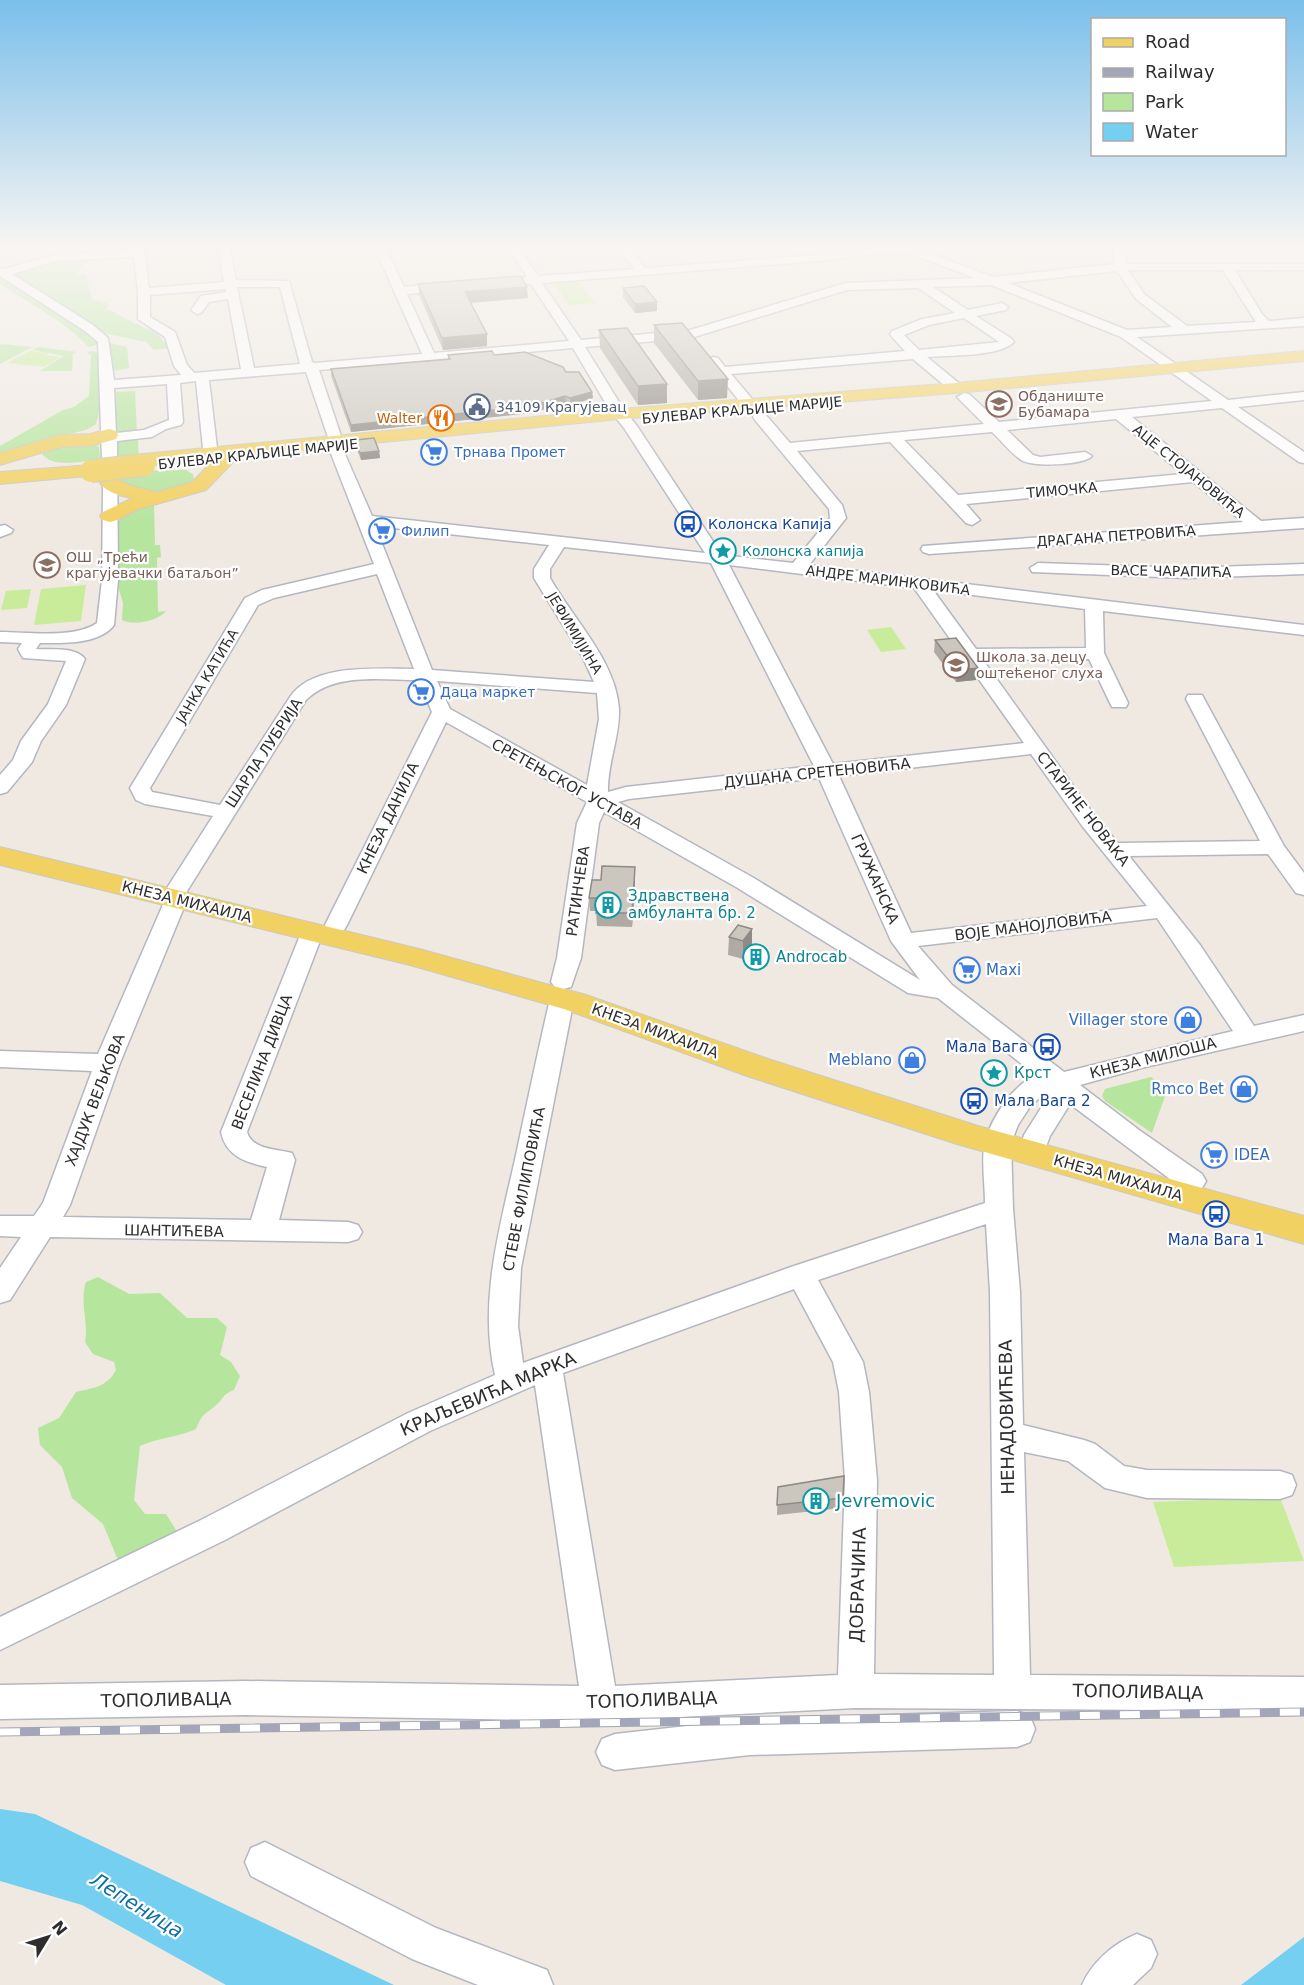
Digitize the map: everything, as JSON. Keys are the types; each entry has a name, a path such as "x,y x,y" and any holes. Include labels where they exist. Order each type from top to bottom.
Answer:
{"main road":[{"name":"БУЛЕВАР КРАЉИЦЕ МАРИЈЕ","path":"0,480 145,458 335,444 1304,358"},
{"name":"БУЛЕВАР КРАЉИЦЕ МАРИЈЕ","path":"623,417 960,392 1175,369"},
{"path":"0,459 47,444 103,436"},
{"path":"47,444 37,451 35,456 45,464 57,468"},
{"name":"БУЛЕВАР КРАЉИЦЕ МАРИЈЕ","path":"145,458 169,463 335,444"},
{"path":"112,495 126,507 151,498 178,494 206,481 215,468 230,457"},
{"path":"169,463 196,469 203,473 206,481"},
{"name":"БУЛЕВАР КРАЉИЦЕ МАРИЈЕ","path":"0,473 57,468 90,468"},
{"path":"112,495 126,491 151,498"},
{"name":"КНЕЗА МИХАИЛА","path":"0,845 177,894"},
{"name":"КНЕЗА МИХАИЛА","path":"0,856 324,928 562,991 809,1085 1001,1134 1304,1230"},
{"name":"КНЕЗА МИХАИЛА","path":"1035,1144 1192,1181 1304,1216"}],"street":[{"path":"0,637 34,638 79,635 106,624 110,588 112,495 103,436 108,385 107,356 102,339"},
{"path":"172,339 181,366 196,377"},
{"path":"242,339 248,372"},
{"path":"301,339 335,444 424,675 442,712"},
{"path":"422,339 429,356"},
{"name":"ГРУЖАНСКА","path":"573,339 717,559 827,772 903,941 915,962 943,991 1161,1161 1192,1181"},
{"path":"108,385 638,339"},
{"path":"695,339 746,400"},
{"path":"900,339 1032,460 1084,456"},
{"path":"722,371 999,347 1008,342 1003,339"},
{"path":"1132,339 1304,459"},
{"path":"191,421 196,377"},
{"path":"173,379 191,421 210,448"},
{"path":"786,448 1304,396"},
{"name":"АЦЕ СТОЈАНОВИЋА","path":"1120,415 1258,527"},
{"path":"760,417 839,513 838,518 797,570"},
{"path":"103,436 147,434 161,426 191,421"},
{"path":"145,458 147,434"},
{"path":"894,438 972,520"},
{"name":"ТИМОЧКА","path":"954,500 1196,477"},
{"path":"0,480 31,480"},
{"name":"АНДРЕ МАРИНКОВИЋА","path":"364,520 717,559 1304,630"},
{"name":"ДРАГАНА ПЕТРОВИЋА","path":"929,549 1304,523"},
{"name":"ЈЕФИМИЈИНА","path":"560,541 542,570 542,578 598,671 605,688 609,710 597,784 598,802"},
{"path":"1034,598 1038,568 1036,541"},
{"name":"ЈАНКА КАТИЋА","path":"226,812 153,800 143,796 141,788 251,602 268,594 384,567"},
{"name":"ВАСЕ ЧАРАПИЋА","path":"1038,568 1206,573 1304,569"},
{"name":"СТАРИНЕ НОВАКА","path":"920,584 1090,823 1163,911 1192,951 1246,1034"},
{"path":"1094,605 1095,653 1119,703"},
{"path":"0,788 22,762 31,741 57,705 76,659 70,655 29,654 27,649 34,638"},
{"path":"970,655 1095,653"},
{"name":"ШАРЛА ЛУБРИЈА","path":"177,894 299,697 322,681 345,675 424,675 605,688"},
{"path":"1195,699 1274,847 1304,888"},
{"name":"СРЕТЕЊСКОГ УСТАВА","path":"442,712 598,802 744,882 916,988 943,991"},
{"name":"КНЕЗА ДАНИЛА","path":"324,928 442,712"},
{"name":"ДУШАНА СРЕТЕНОВИЋА","path":"598,802 626,793 1036,748"},
{"name":"РАТИНЧЕВА","path":"562,991 569,958 588,823 598,802"},
{"path":"1114,850 1274,847"},
{"name":"ХАЈДУК ВЕЉКОВА","path":"0,1292 56,1205 107,1063 177,894"},
{"name":"ВОЈЕ МАНОЈЛОВИЋА","path":"903,941 1163,911"},
{"name":"ВЕСЕЛИНА ДИВЦА","path":"262,1232 282,1160 250,1153 240,1147 234,1132 324,928"},
{"name":"СТЕВЕ ФИЛИПОВИЋА","path":"512,1381 504,1347 504,1300 509,1254 562,991"},
{"name":"КНЕЗА МИЛОША","path":"1060,1082 1246,1034 1304,1023"},
{"path":"0,1059 107,1063"},
{"path":"1001,1134 1011,1112 1034,1087 1060,1082 1059,1101 1035,1144"},
{"name":"НЕНАДОВИЋЕВА","path":"1001,1134 999,1209 1005,1292 1012,1691"},
{"name":"КРАЉЕВИЋА МАРКА","path":"0,1634 213,1530 419,1422 547,1366 801,1275 999,1209"},
{"name":"ШАНТИЋЕВА","path":"0,1227 348,1232"},
{"name":"ДОБРАЧИНА","path":"801,1275 848,1362 854,1392 861,1480 856,1691"},
{"path":"547,1366 600,1704"},
{"path":"1008,1435 1073,1449 1084,1454 1116,1478 1147,1484 1280,1485"},
{"name":"ТОПОЛИВАЦА","path":"0,1702 246,1698 600,1704 856,1691 1304,1694"},
{"path":"615,1752 750,1737 1017,1729"},
{"path":"265,1862 426,1945 532,1985"},
{"path":"1103,1985 1137,1954"}],"green space":[{"path":"80,339 94,339 100,344 89,347"},
{"path":"130,339 161,339 164,342 171,341 171,348 154,350 146,342"},
{"path":"109,343 127,347 129,368 114,371"},
{"path":"0,345 32,347 0,364"},
{"path":"38,347 77,352 73,354 72,371 40,371 64,356 32,350"},
{"path":"30,351 61,357 44,367 7,363"},
{"path":"94,351 99,355 101,405 96,424 86,430 35,442 0,454 0,446 63,410 74,407 89,396 91,355 87,352"},
{"path":"135,391 137,434 116,436 114,392"},
{"path":"138,437 139,471 186,470 193,474 194,482 153,491 131,489 122,484 115,477 116,439"},
{"path":"92,443 99,447 100,459 61,463 47,459 42,454 48,448"},
{"path":"154,504 155,545 160,545 161,557 157,558 158,612 166,611 152,620 127,622 122,620 123,603 118,586 117,519 120,515"},
{"path":"86,585 81,621 34,625 41,589"},
{"path":"31,589 27,608 1,610 6,591"},
{"path":"891,627 906,649 881,652 867,630"},
{"path":"1151,1077 1160,1083 1165,1096 1152,1133 1105,1101 1102,1096 1105,1089"},
{"path":"98,1277 129,1294 160,1293 187,1318 217,1318 227,1327 220,1355 231,1362 240,1376 234,1390 204,1415 196,1429 140,1446 134,1500 145,1514 166,1514 176,1530 174,1539 118,1560 103,1524 72,1498 62,1467 40,1445 38,1428 59,1418 76,1392 104,1383 116,1370 114,1362 93,1354 85,1342 84,1290 86,1282"},
{"path":"1280,1497 1304,1561 1174,1567 1153,1502"}],"water":[{"name":"Лепеница","path":"0,1809 35,1814 394,1985 226,1985 82,1905 0,1881"},
{"path":"1304,1937 1304,1985 1241,1985"}],"building":[{"path":"605,339 635,339 667,384 638,386"},
{"path":"665,339 695,339 728,379 698,381"},
{"path":"492,351 494,355 525,352 563,367 566,372 579,372 592,392 570,398 565,396 532,406 351,425 331,369 450,359 448,355"},
{"path":"374,438 379,451 360,453 356,440"},
{"path":"956,638 978,668 958,670 935,640"},
{"name":"Здравствена амбуланта бр. 2","path":"602,866 635,867 632,913 596,913 598,898 589,898 592,880 601,880"},
{"path":"738,925 752,929 743,941 729,937"},
{"path":"844,1476 843,1498 777,1505 778,1487"}],"railway":[{"path":"0,1732 1304,1712"}],"place":[{"name":"Обданиште Бубамара","path":"999,404"},
{"name":"34109 Крагујевац","path":"477,407"},
{"name":"Walter","path":"441,418"},
{"name":"Трнава Промет","path":"434,452"},
{"name":"Колонска Капија","path":"688,524"},
{"name":"Филип","path":"382,531"},
{"name":"Колонска капија","path":"723,551"},
{"name":"ОШ „Трећи крагујевачки батаљон”","path":"47,565"},
{"name":"Школа за децу оштећеног слуха","path":"956,665"},
{"name":"Даца маркет","path":"421,692"},
{"name":"Здравствена амбуланта бр. 2","path":"608,905"},
{"name":"Androcab","path":"756,957"},
{"name":"Maxi","path":"967,970"},
{"name":"Villager store","path":"1188,1020"},
{"name":"Мала Вага","path":"1047,1047"},
{"name":"Meblano","path":"912,1060"},
{"name":"Крст","path":"994,1073"},
{"name":"Rmco Bet","path":"1244,1089"},
{"name":"Мала Вага 2","path":"974,1101"},
{"name":"IDEA","path":"1214,1155"},
{"name":"Мала Вага 1","path":"1216,1214"},
{"name":"Jevremovic","path":"816,1501"}]}
